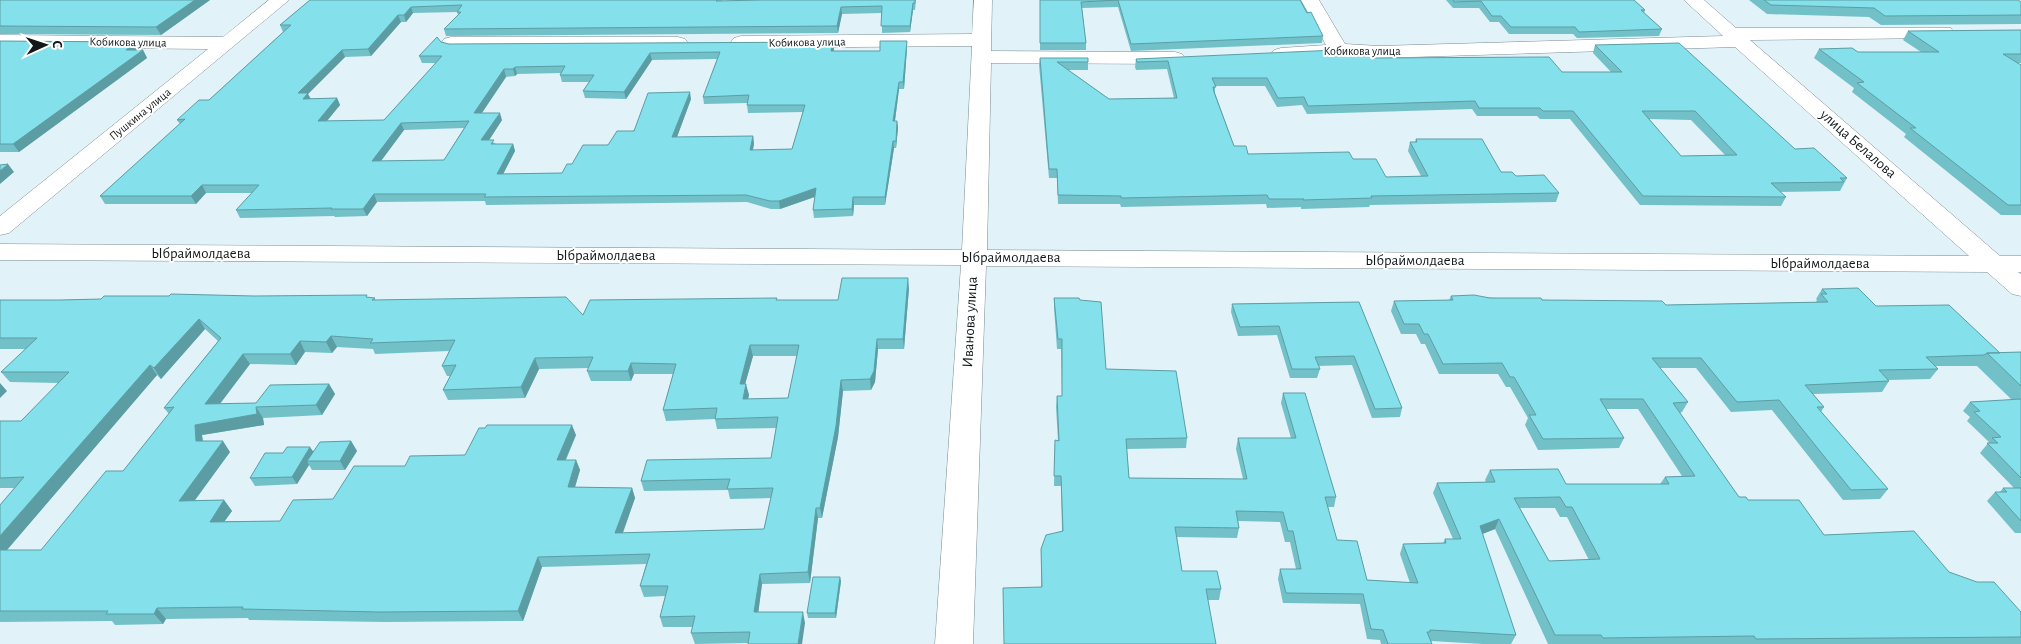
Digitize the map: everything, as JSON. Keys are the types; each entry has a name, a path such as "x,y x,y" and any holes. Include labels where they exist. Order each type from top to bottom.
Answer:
{"street":[{"name":"Пушкина улица","path":"0,228 280,0"},
{"name":"Иванова улица","path":"954,644 974,257 983,0"},
{"path":"1310,0 1338,50"},
{"name":"улица Белалова","path":"1693,0 2021,288"},
{"name":"Кобикова улица","path":"1260,55 1338,50 1379,52 1737,38 1962,32"},
{"name":"Кобикова улица","path":"0,41 226,43"},
{"path":"451,43 694,43"},
{"name":"Кобикова улица","path":"724,43 982,49 1191,58"},
{"name":"Ыбраймолдаева","path":"0,252 2021,264"}],"building":[{"path":"0,0 195,0 156,27 0,26"},
{"path":"310,0 915,0 910,26 881,26 882,6 841,7 837,26 444,29 461,12 457,12 462,5 411,7 404,15 398,15 368,49 342,50 298,93 308,93 303,99 337,98 318,121 384,120 442,56 419,56 437,37 441,42 449,44 833,42 831,51 880,51 880,41 907,41 903,82 899,82 893,121 897,121 896,141 893,141 885,197 853,197 852,209 813,210 816,188 779,201 770,201 746,195 484,197 486,194 374,194 363,209 236,210 259,185 202,185 191,196 100,196 185,119 177,120 199,100 209,100 291,25 280,25","holes":["720,52 703,97 749,95 747,105 805,105 792,149 750,150 753,136 672,137 690,92 648,93 634,131 617,131 608,145 583,145 572,164 567,164 562,173 497,174 513,144 491,144 494,140 481,140 500,113 474,113 504,69 565,66 560,75 594,75 583,91 624,92 650,53","469,121 444,160 372,161 401,123"]},
{"path":"1040,0 1118,0 1081,2 1086,43 1040,43"},
{"path":"1118,0 1300,0 1307,13 1311,12 1323,36 1131,44"},
{"path":"1453,0 1634,0 1645,10 1641,10 1662,29 1579,32 1575,27 1511,27 1501,16 1492,16 1481,1 1454,2"},
{"path":"1764,0 2018,0 2021,2 2021,15 1885,16 1874,8 1771,5"},
{"path":"2021,30 2021,54 2003,54 2021,65 2021,205 2008,205 1910,128 1916,128 1857,83 1864,82 1819,49 1852,48 1858,52 1939,52 1908,31"},
{"path":"0,41 136,42 126,50 143,50 13,144 0,144"},
{"path":"1679,43 1795,149 1814,148 1847,178 1840,178 1844,182 1771,183 1786,197 1643,196 1573,111 1543,111 1540,108 1479,108 1475,101 1308,106 1304,97 1278,98 1267,78 1212,78 1216,87 1213,87 1214,92 1234,146 1246,146 1248,154 1349,152 1353,159 1376,159 1386,177 1428,176 1410,142 1417,142 1416,139 1482,139 1501,172 1512,172 1516,176 1544,175 1559,193 1371,196 1372,198 1303,200 1269,199 1267,195 1121,198 1121,196 1058,195 1057,169 1049,169 1040,58 1088,58 1088,62 1057,62 1109,99 1177,98 1168,61 1137,62 1136,59 1336,50 1340,56 1372,56 1373,58 1549,57 1562,72 1622,72 1595,45","holes":["1642,111 1695,111 1737,155 1681,156"]},
{"path":"8,164 0,171 0,165"},
{"path":"842,278 908,278 903,339 877,339 874,371 870,379 841,380 836,426 820,508 816,508 808,572 760,574 754,612 803,612 798,644 748,644 750,632 691,633 695,616 660,617 668,586 640,586 650,554 538,557 518,611 379,612 242,609 243,607 157,608 154,614 106,614 108,611 0,611 0,550 41,550 106,471 123,471 174,407 164,408 221,338 199,319 154,368 150,365 0,536 0,505 24,477 0,478 0,421 21,421 69,372 1,372 37,338 0,338 0,300 101,299 104,296 169,296 171,294 254,296 367,295 366,297 375,298 372,300 566,297 583,315 590,300 777,298 776,300 838,300","holes":["331,336 373,339 370,343 455,340 442,366 456,365 443,390 521,387 535,358 593,357 587,371 628,371 631,363 676,364 663,410 717,408 715,419 778,417 771,458 647,460 641,481 730,479 727,489 773,488 764,529 615,533 632,488 568,487 576,460 557,460 572,425 487,425 485,428 479,428 465,455 410,456 405,466 354,466 333,499 293,500 280,521 210,522 224,500 179,501 223,441 196,441 195,425 257,414 256,407 316,405 329,384 270,385 256,403 205,404 243,354 290,354 300,341 326,342","750,345 799,345 788,398 743,399 746,384 740,384"]},
{"path":"1858,288 1876,306 1949,305 2000,353 1926,357 1938,369 1879,370 1889,381 1805,385 1824,407 1817,407 1888,489 1851,490 1779,400 1737,402 1701,358 1652,358 1688,402 1673,403 1739,497 1746,497 1748,500 1799,500 1824,535 1914,531 1949,572 1977,582 1994,582 2021,612 2021,637 1756,639 1754,636 1603,638 1601,635 1555,635 1499,519 1480,526 1516,635 1430,630 1430,632 1427,632 1432,644 1388,644 1383,630 1371,629 1363,594 1286,593 1280,569 1301,569 1293,531 1288,531 1283,512 1236,511 1239,528 1175,527 1182,571 1217,571 1221,589 1206,589 1216,644 1004,644 1003,588 1042,587 1041,549 1046,535 1063,531 1061,476 1054,476 1055,440 1059,441 1057,396 1062,396 1062,339 1058,339 1054,298 1079,298 1080,300 1101,302 1106,369 1176,371 1187,438 1126,439 1129,478 1247,479 1238,438 1296,438 1283,393 1305,393 1336,497 1325,497 1337,540 1357,541 1367,580 1418,583 1403,544 1446,543 1445,539 1461,539 1437,483 1495,482 1490,470 1558,469 1566,484 1669,484 1665,477 1695,476 1643,399 1600,399 1624,438 1543,439 1529,415 1536,415 1514,377 1510,377 1502,363 1443,364 1428,334 1424,334 1419,324 1404,324 1394,301 1453,300 1451,296 1474,295 1490,298 1541,298 1542,300 1662,301 1666,305 1828,302 1821,294 1827,294 1822,289","holes":["1560,497 1566,507 1572,507 1600,559 1549,561 1514,498"]},
{"path":"1359,302 1402,408 1375,409 1354,356 1315,357 1320,369 1292,369 1279,326 1240,327 1232,304"},
{"path":"2021,352 2021,386 1987,353"},
{"path":"2021,399 2021,478 1987,443 1998,443 1992,438 2001,437 1974,412 1980,411 1970,402"},
{"path":"351,441 340,461 307,461 320,442"},
{"path":"287,447 310,447 292,477 250,478 265,453 283,453"},
{"path":"2003,488 2021,488 2021,521 1995,492 2007,492"},
{"path":"813,577 840,577 835,613 807,613"}]}
